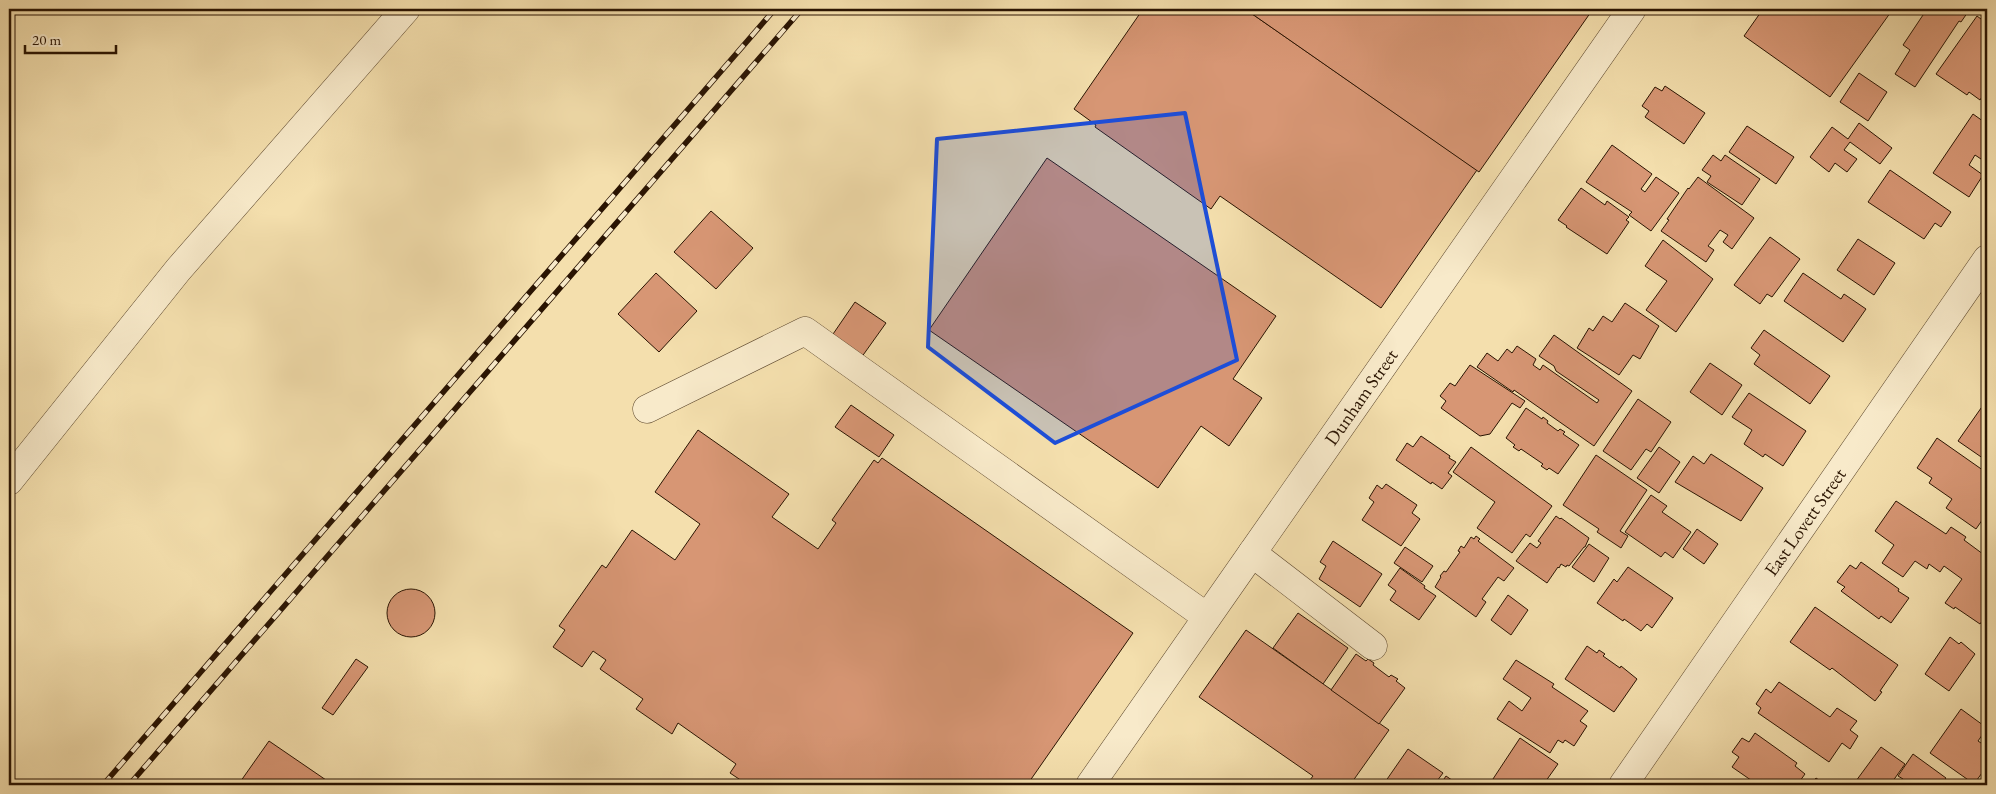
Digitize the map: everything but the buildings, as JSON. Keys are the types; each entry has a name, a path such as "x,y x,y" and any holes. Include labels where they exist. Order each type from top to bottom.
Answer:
{"street":[{"path":"9,481 178,270 406,9"},
{"name":"Dunham Street","path":"1090,785 1632,9"},
{"name":"East Lovett Street","path":"1623,785 1987,259"},
{"path":"647,408 805,331 1207,617"},
{"path":"1252,553 1373,646"}],"highlighted area":[{"path":"1185,113 1237,360 1055,443 928,347 937,139"}],"railway":[{"path":"103,785 775,9"},
{"path":"129,785 802,9"}]}
